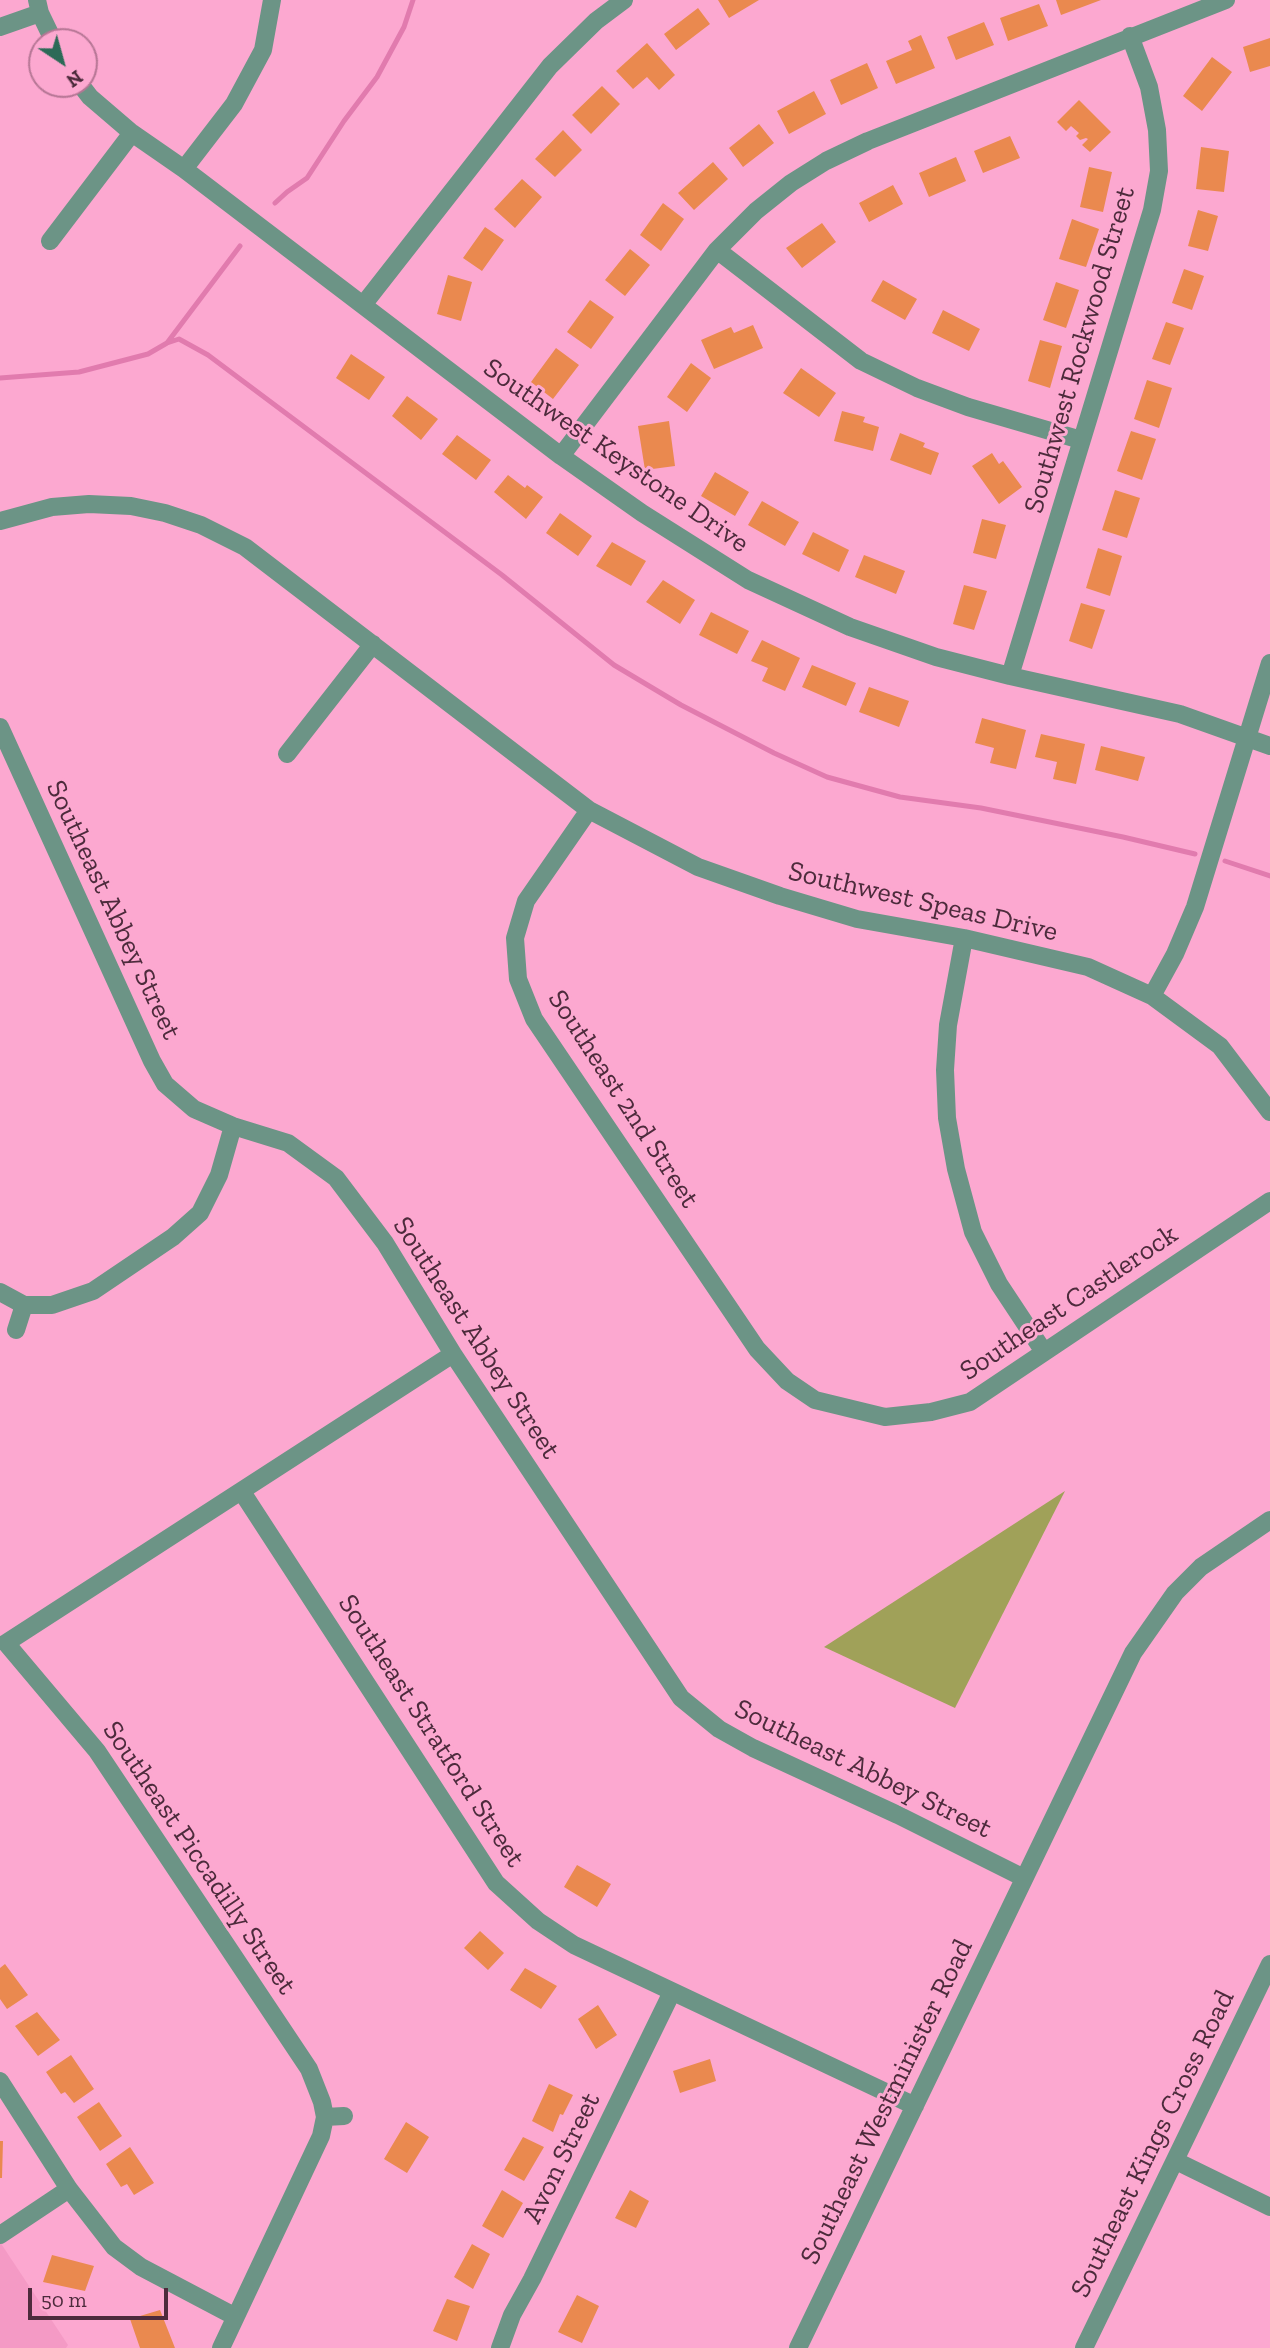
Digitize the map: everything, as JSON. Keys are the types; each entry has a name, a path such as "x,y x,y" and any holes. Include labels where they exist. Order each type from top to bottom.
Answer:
{"street":[{"path":"184,169 234,104 257,61 262,50 272,0"},
{"path":"363,305 550,66 596,22 624,0"},
{"path":"561,456 717,250 756,211 791,183 826,161 868,141 1226,0"},
{"path":"0,27 38,7 48,28"},
{"name":"Southwest Rockwood Street","path":"1010,676 1152,210 1159,171 1157,130 1149,87 1130,36"},
{"name":"Southwest Keystone Drive","path":"91,98 132,133 184,169 561,456 642,513 748,580 850,627 936,657 1180,714 1270,746"},
{"path":"50,241 132,133"},
{"path":"717,250 862,361 917,388 968,407 1081,440"},
{"name":"Southwest Speas Drive","path":"0,522 52,507 89,504 131,506 165,513 201,526 245,547 589,810 698,867 780,896 857,919 964,938 1088,967 1152,996 1220,1046 1270,1112"},
{"path":"287,754 373,644"},
{"path":"1152,996 1175,954 1195,907 1270,663"},
{"name":"Southeast Abbey Street","path":"0,726 165,1084 194,1109 233,1126 288,1143 336,1178 384,1243 453,1354 681,1698 699,1715 754,1748 1024,1878"},
{"name":"Southeast 2nd Street","path":"589,810 526,901 515,938 518,979 534,1019 757,1349 773,1366"},
{"path":"964,938 948,1025 945,1070 947,1118 956,1170 972,1232 999,1284 1044,1352"},
{"path":"0,1292 24,1305 51,1306 93,1290 173,1237 200,1213 219,1175 233,1126"},
{"name":"Southeast Castlerock","path":"773,1366 787,1381 815,1400 885,1417 931,1412 970,1402 1270,1201"},
{"path":"16,1330 24,1305"},
{"path":"242,1492 453,1354"},
{"name":"Southeast Piccadilly Street","path":"242,1492 6,1643 105,1762 309,2069 325,2117"},
{"name":"Southeast Stratford Street","path":"242,1492 496,1883 538,1921 574,1945 915,2106"},
{"name":"Southeast Westminister Road","path":"798,2348 1133,1653 1175,1593 1201,1567 1270,1520"},
{"name":"Southeast Kings Cross Road","path":"1084,2348 1270,1964"},
{"name":"Avon Street","path":"500,2348 512,2315 672,1992"},
{"path":"0,2081 69,2189 114,2247 141,2267 234,2316"},
{"path":"221,2348 321,2136 325,2117 344,2116"},
{"path":"1176,2161 1270,2207"},
{"path":"0,2235 69,2189"}],"shaded area":[{"path":"1065,1491 955,1708 824,1647"},
{"path":"0,2242 68,2345 66,2348 0,2348"}],"building":[{"path":"718,0 759,0 729,18"},
{"path":"1056,0 1101,0 1061,15"},
{"path":"1039,4 1048,26 1008,41 1000,18"},
{"path":"698,8 710,24 676,50 664,34"},
{"path":"984,22 994,45 956,60 947,37"},
{"path":"921,35 935,68 896,84 886,61 912,50 908,41"},
{"path":"1270,38 1270,66 1250,72 1243,47"},
{"path":"647,43 675,75 659,90 647,77 633,89 616,71"},
{"path":"1212,57 1232,72 1202,111 1183,96"},
{"path":"867,63 878,88 841,105 830,80"},
{"path":"602,86 620,104 591,134 572,115"},
{"path":"814,91 826,114 789,134 777,111"},
{"path":"1079,100 1111,132 1090,152 1082,145 1088,139 1080,140 1076,136 1079,133 1071,126 1066,131 1057,122"},
{"path":"759,124 774,143 743,167 729,148"},
{"path":"563,130 582,150 555,177 535,159"},
{"path":"1010,136 1020,158 983,173 974,151"},
{"path":"1201,147 1229,151 1224,192 1196,189"},
{"path":"956,157 966,181 929,197 919,173"},
{"path":"713,162 728,179 694,210 678,193"},
{"path":"1089,167 1112,172 1103,212 1080,207"},
{"path":"522,179 542,197 515,228 494,209"},
{"path":"893,185 903,204 869,222 859,203"},
{"path":"663,203 684,219 661,251 640,235"},
{"path":"1198,210 1218,216 1208,251 1188,246"},
{"path":"1072,219 1099,229 1086,267 1059,259"},
{"path":"822,223 836,242 802,268 786,248"},
{"path":"485,227 504,240 482,271 463,258"},
{"path":"630,249 650,265 625,296 605,280"},
{"path":"1184,269 1204,276 1192,310 1172,303"},
{"path":"448,275 472,282 461,321 437,314"},
{"path":"883,280 917,299 905,320 871,301"},
{"path":"1056,282 1079,290 1066,328 1043,320"},
{"path":"590,300 614,317 591,349 567,332"},
{"path":"943,310 980,329 969,351 932,333"},
{"path":"1166,322 1184,328 1170,365 1152,359"},
{"path":"753,325 763,348 714,369 701,340 731,327 734,333"},
{"path":"1040,340 1062,346 1050,388 1028,381"},
{"path":"556,348 579,365 553,399 531,382"},
{"path":"351,354 385,377 369,400 336,378"},
{"path":"691,363 711,378 687,412 667,397"},
{"path":"801,368 836,393 819,417 783,393"},
{"path":"1147,380 1172,388 1159,428 1134,419"},
{"path":"407,396 438,419 421,440 392,416"},
{"path":"842,411 865,417 863,422 879,427 873,451 834,441"},
{"path":"669,421 675,466 645,470 638,426"},
{"path":"1131,431 1156,439 1142,480 1117,471"},
{"path":"900,433 925,443 923,447 939,453 931,475 890,460"},
{"path":"457,435 491,460 476,480 442,454"},
{"path":"992,453 999,464 1003,461 1022,487 999,504 972,466"},
{"path":"715,472 749,492 735,516 701,496"},
{"path":"508,475 543,497 526,519 494,492"},
{"path":"1115,490 1140,498 1127,538 1102,530"},
{"path":"762,501 799,522 785,546 748,525"},
{"path":"560,513 592,536 578,556 546,533"},
{"path":"982,519 1006,525 996,559 973,553"},
{"path":"813,532 849,550 839,572 802,554"},
{"path":"612,542 646,561 631,586 596,566"},
{"path":"1098,548 1122,556 1110,596 1086,588"},
{"path":"864,555 905,571 896,594 855,577"},
{"path":"663,580 695,600 680,624 646,602"},
{"path":"964,585 987,591 974,630 953,624"},
{"path":"1081,603 1105,610 1092,649 1069,641"},
{"path":"711,612 749,631 737,654 699,635"},
{"path":"762,640 800,658 785,691 762,681 768,668 751,661"},
{"path":"812,665 856,683 846,706 802,687"},
{"path":"869,687 909,701 899,727 859,712"},
{"path":"982,718 1026,730 1016,769 990,763 994,748 975,743"},
{"path":"1041,734 1085,744 1076,784 1053,779 1057,762 1035,757"},
{"path":"1101,746 1145,757 1138,781 1095,770"},
{"path":"577,1865 611,1884 597,1907 564,1887"},
{"path":"480,1931 504,1953 488,1970 464,1948"},
{"path":"5,1964 28,1995 7,2009 0,1999 0,1968"},
{"path":"525,1968 557,1986 541,2009 510,1990"},
{"path":"598,2005 617,2035 596,2049 578,2019"},
{"path":"37,2012 60,2040 38,2056 15,2026"},
{"path":"71,2055 94,2089 74,2103 65,2092 61,2094 46,2072"},
{"path":"710,2059 716,2081 680,2093 673,2071"},
{"path":"549,2084 573,2095 563,2115 560,2114 553,2132 532,2121"},
{"path":"99,2102 122,2136 100,2151 77,2117"},
{"path":"406,2122 429,2137 407,2173 384,2159"},
{"path":"523,2137 544,2147 524,2181 504,2170"},
{"path":"0,2141 3,2141 2,2178 0,2178"},
{"path":"130,2147 154,2183 134,2195 127,2184 121,2187 106,2164"},
{"path":"502,2190 523,2203 503,2238 482,2226"},
{"path":"630,2190 649,2201 636,2228 615,2218"},
{"path":"472,2244 490,2254 473,2289 454,2277"},
{"path":"52,2255 94,2266 85,2291 43,2282"},
{"path":"577,2295 599,2306 582,2343 558,2332"},
{"path":"447,2299 470,2306 457,2341 433,2331"},
{"path":"160,2310 175,2348 140,2348 130,2319"}],"waterway":[{"path":"275,203 307,178 377,77 404,27 413,0"},
{"path":"167,343 240,246"},
{"path":"0,378 79,372 148,354 179,339 208,355 502,575 614,665 681,705 774,753 827,777 900,797 981,808 1195,854"},
{"path":"1225,861 1270,876"}]}
